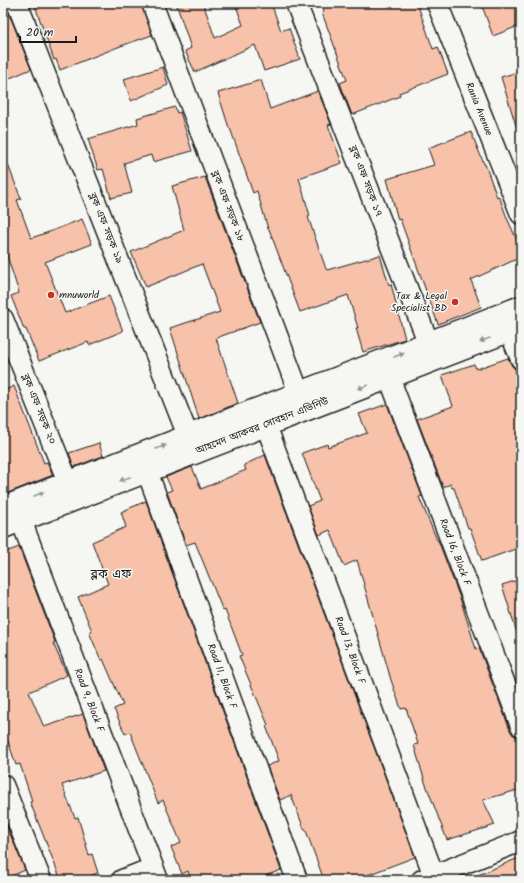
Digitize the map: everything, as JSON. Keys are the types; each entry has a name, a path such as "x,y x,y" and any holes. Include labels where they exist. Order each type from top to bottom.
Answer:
{"street":[{"name":"ব্লক এফ সড়ক ১৯","path":"17,3 192,444"},
{"name":"ব্লক এফ সড়ক ১৮","path":"152,3 302,401"},
{"name":"ব্লক এফ সড়ক ১৭","path":"296,3 432,351"},
{"name":"Rania Avenue","path":"437,3 521,214"},
{"name":"আহমেদ আকবর সোবহান এভিনিউ","path":"71,491 146,471 192,444 266,425 302,401 389,377 432,351 521,307"},
{"name":"ব্লক এফ সড়ক ২০","path":"3,319 71,491"},
{"name":"আহমেদ আকবর সোবহান এভিনিউ","path":"9,518 71,491 432,351 515,328"},
{"path":"515,328 521,359"},
{"name":"Road 16, Block F","path":"389,377 521,726"},
{"name":"Road 13, Block F","path":"266,425 428,878"},
{"name":"Road 11, Block F","path":"146,471 297,880"},
{"name":"Road 9, Block F","path":"9,518 155,874"},
{"path":"3,785 41,880"},
{"path":"428,878 521,841"},
{"path":"122,880 155,874"}],"building":[{"path":"3,3 12,21 31,69 3,81"},
{"path":"34,3 141,3 152,35 60,70 56,59 54,60"},
{"path":"176,3 203,3 215,38 243,25 235,3 271,3 281,31 289,28 300,59 264,71 255,45 195,72 185,51 191,48"},
{"path":"321,3 417,3 433,49 438,47 448,74 399,93 400,96 352,115 340,83 347,80 322,13 324,12"},
{"path":"481,3 521,3 521,25 493,36"},
{"path":"163,67 168,85 131,101 124,79"},
{"path":"521,71 521,131 518,132 501,77"},
{"path":"261,80 270,109 318,91 331,124 328,125 342,163 299,178 310,216 308,217 326,269 327,270 380,255 389,285 391,284 405,339 363,352 356,328 358,328 348,295 300,312 268,229 257,191 253,193 218,93"},
{"path":"175,107 177,113 180,112 192,151 153,162 151,155 124,163 132,193 111,198 103,169 98,170 88,139 138,124 137,118"},
{"path":"471,132 497,197 499,196 521,249 521,257 471,280 481,307 438,324 400,219 398,220 387,179 434,165 428,148"},
{"path":"3,154 21,199 17,200 31,238 82,219 92,244 45,262 65,313 109,296 123,331 89,345 88,342 39,361 11,296 19,293 3,243"},
{"path":"205,177 260,322 216,338 238,403 199,419 170,328 220,312 202,264 146,287 131,252 184,230 172,186"},
{"path":"508,358 515,369 521,386 521,547 482,561 470,528 468,528 454,488 452,488 451,484 443,487 417,419 453,406 442,375 474,364 476,369"},
{"path":"14,386 44,463 47,462 53,475 3,495 3,391"},
{"path":"387,404 422,496 419,497 438,540 460,598 476,649 479,648 510,730 513,735 517,736 521,749 521,789 483,800 495,825 447,840 425,782 414,745 418,744 406,708 401,709 391,680 357,560 344,566 330,530 319,535 308,506 320,501 302,453 327,444 328,447 367,433 359,414"},
{"path":"99,443 103,456 74,467 69,453"},
{"path":"265,455 415,857 354,880 324,880 291,795 280,800 267,766 279,761 266,726 268,725 239,656 242,655 225,610 223,611 195,542 186,545 167,492 172,490 166,477 192,467 201,489 246,470 244,465"},
{"path":"146,501 281,870 255,880 191,880 188,871 182,874 171,847 181,843 163,800 158,803 130,732 125,734 114,709 123,705 103,659 101,660 89,632 92,631 78,597 108,584 92,542 126,527 121,512"},
{"path":"19,547 55,642 53,643 67,675 29,692 44,727 83,714 104,771 62,785 75,818 78,817 89,855 92,854 98,873 77,880 61,880 30,802 32,801 20,764 16,765 3,726 3,553"},
{"path":"521,579 521,636 518,636 502,585"},
{"path":"3,817 25,870 3,880"},
{"path":"521,857 521,880 466,880"}],"place":[{"name":"mnuworld","path":"51,295"},
{"name":"Tax & Legal Specialist BD","path":"455,302"}],"district":[{"name":"ব্লক এফ","path":"111,574"}]}
